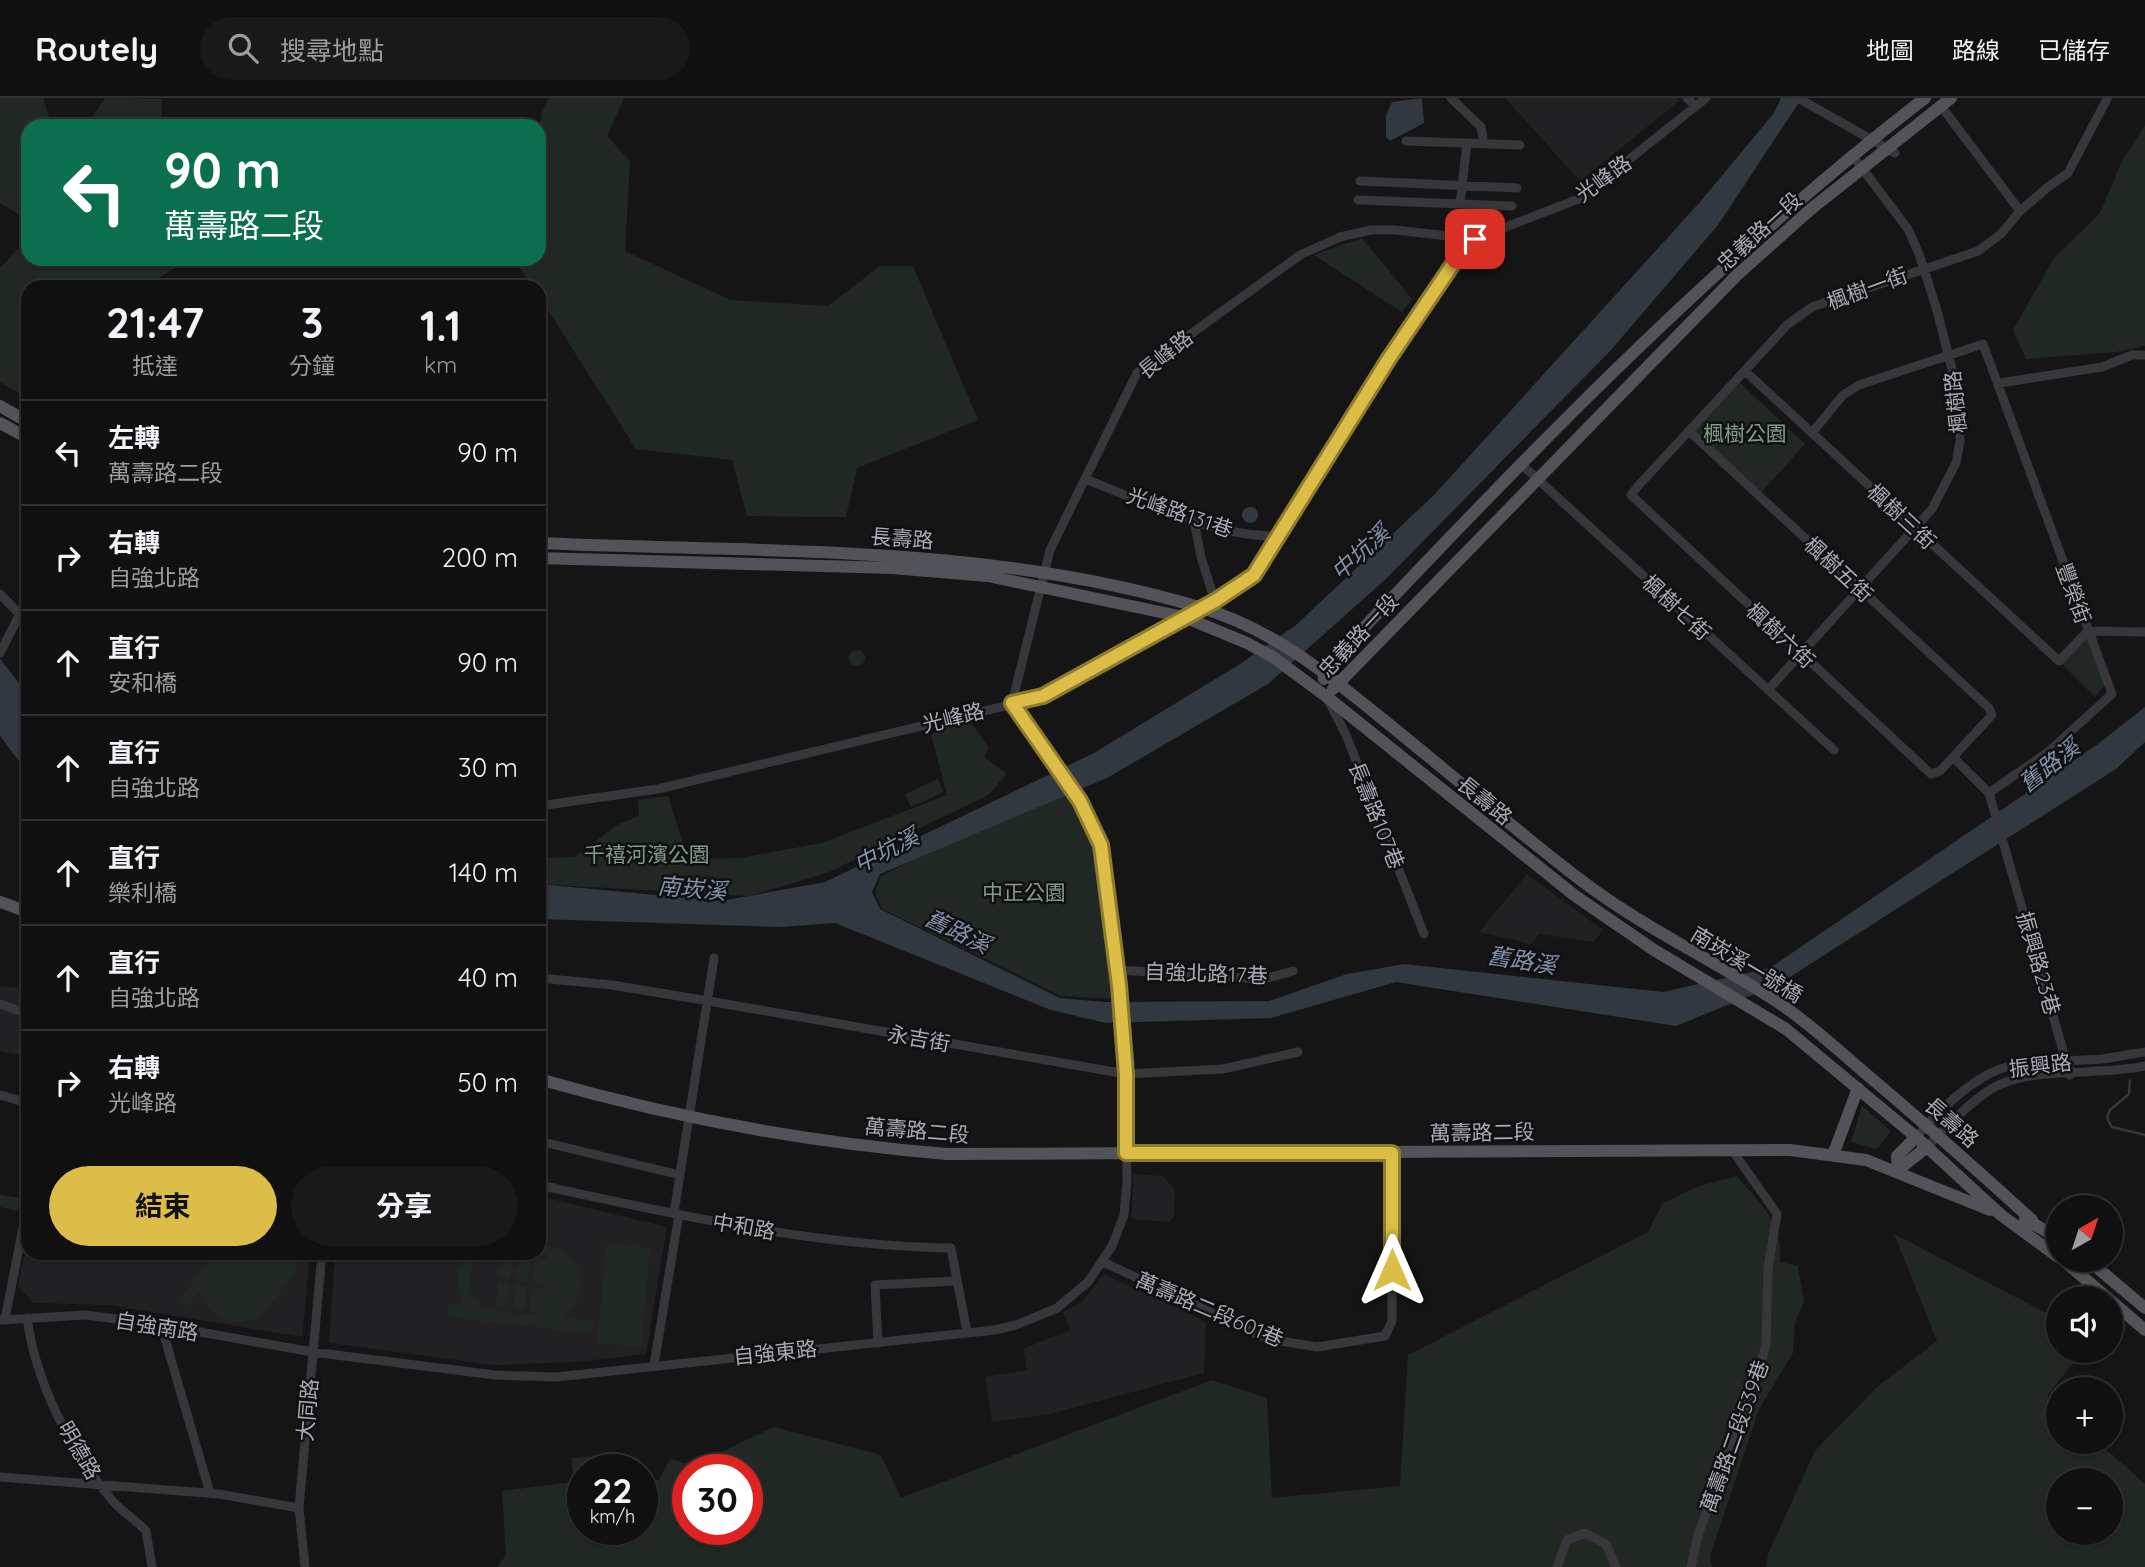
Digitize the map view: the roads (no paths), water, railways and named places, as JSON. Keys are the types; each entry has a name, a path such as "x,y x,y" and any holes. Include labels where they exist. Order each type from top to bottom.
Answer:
{"main road":[{"name":"忠義路一段","path":"1326,697 1323,671 1521,464 1722,267 1872,139 1925,98"},
{"name":"忠義路一段","path":"1326,697 1737,275 1863,168 1891,151 1946,102"},
{"path":"0,406 21,418"},
{"path":"0,423 21,434"},
{"name":"長壽路","path":"546,543 859,560 988,576 1184,617 1247,643 1296,674 1574,895 1654,950"},
{"name":"長壽路","path":"546,558 973,562 1043,572 1200,608 1254,629 1323,671 1583,882 1660,935"},
{"path":"0,902 21,910"},
{"name":"南崁溪一號橋","path":"1660,935 1779,1002 1812,1028"},
{"name":"南崁溪一號橋","path":"1654,950 1803,1042"},
{"name":"長壽路","path":"1812,1028 1939,1134 2032,1220"},
{"name":"長壽路","path":"1803,1042 1916,1137 2001,1214"},
{"name":"萬壽路二段","path":"546,1081 690,1116 900,1150 947,1154 1790,1150 1866,1160 1898,1170 2001,1214 2032,1220 2046,1230"},
{"path":"1833,1155 1858,1088"},
{"path":"1898,1170 1897,1156 1916,1137"},
{"path":"1898,1170 1927,1147"},
{"name":"萬壽路二段","path":"2001,1214 2046,1248"},
{"path":"2077,1272 2145,1330"},
{"path":"2102,1272 2145,1308"}],"street":[{"path":"1451,98 1481,127 1484,143"},
{"path":"1687,98 1695,106"},
{"name":"光峰路","path":"546,805 658,789 1043,696 1215,601 1254,575 1388,360 1457,258 1475,239 1581,198 1706,98"},
{"path":"1798,98 1891,151"},
{"name":"楓樹一街","path":"1631,495 1787,325 1812,307 1923,268 1952,262 1978,251 2001,234 2020,211 2068,173 2107,99"},
{"path":"1946,102 2020,211"},
{"path":"1406,141 1520,145"},
{"path":"1460,236 1460,204 1467,143"},
{"name":"楓樹路","path":"1768,691 1916,528 1942,491 1956,463 1960,441 1959,396 1923,268 1908,229 1853,155"},
{"path":"1360,181 1517,188"},
{"path":"1358,200 1512,206"},
{"name":"長峰路","path":"1012,703 1050,550 1136,373 1300,256 1340,237 1371,230 1475,239"},
{"name":"豐榮街","path":"1949,353 1983,344 2000,383 2112,694 2048,752 1989,793"},
{"path":"1812,432 1843,395 1859,385 1949,353"},
{"path":"2000,383 2102,367 2132,355 2145,355"},
{"name":"楓樹三街","path":"1745,370 2059,661 2088,631"},
{"name":"楓樹五街","path":"1689,431 1989,708 1992,715 1953,757"},
{"name":"楓樹七街","path":"1521,464 1834,750"},
{"name":"光峰路131巷","path":"1085,479 1194,520 1240,533 1278,536"},
{"name":"楓樹六街","path":"1631,495 1931,774 1940,771 1953,757"},
{"path":"1194,520 1200,557 1215,601"},
{"path":"0,594 21,617"},
{"path":"1,652 21,609"},
{"path":"2088,631 2145,632"},
{"name":"長壽路107巷","path":"1326,697 1346,735 1424,934"},
{"name":"自強東路","path":"312,1352 526,1377 556,1377 878,1343 1016,1325 1056,1308 1088,1282 1103,1262 1124,1215 1126,1074 1118,970 1101,845 1080,801 1052,756 1012,703"},
{"path":"1953,757 1989,793"},
{"name":"振興路23巷","path":"1989,793 2070,1075"},
{"path":"654,1365 714,958"},
{"name":"自強北路17巷","path":"1118,970 1264,979 1293,971"},
{"name":"永吉街","path":"546,979 612,985 1126,1074 1223,1069 1298,1052"},
{"path":"0,1004 21,1012"},
{"name":"振興路","path":"1916,1137 1988,1075 2032,1062 2145,1052"},
{"name":"振興路","path":"1927,1147 1996,1086 2029,1076 2070,1075 2145,1066"},
{"path":"0,1095 21,1101"},
{"path":"546,1143 680,1175"},
{"name":"萬壽路二段539巷","path":"1691,1567 1698,1535 1757,1378 1766,1344 1768,1269 1777,1214 1732,1150"},
{"name":"萬壽路二段601巷","path":"1103,1262 1268,1339 1317,1347 1385,1336 1392,1321 1392,1153"},
{"name":"中和路","path":"546,1186 676,1214 828,1239 951,1248 957,1282"},
{"path":"2,1319 21,1234"},
{"name":"大同路","path":"305,1567 299,1508 321,1260"},
{"path":"878,1343 875,1285 957,1282 967,1332"},
{"name":"自強南路","path":"2,1319 86,1315 161,1325 312,1352"},
{"name":"明德路","path":"27,1318 37,1370 79,1453 101,1486 130,1520 146,1531 152,1567"},
{"path":"161,1325 210,1493"},
{"path":"0,1477 210,1493 299,1508"},
{"path":"1557,1567 1567,1540 1585,1533 1606,1544 1616,1567"}],"waterway":[{"path":"2130,1080 2129,1094 2110,1110 2107,1118 2112,1127 2145,1135"}],"park label":[{"name":"楓樹公園","path":"1745,433"},
{"name":"千禧河濱公園","path":"647,854"},
{"name":"中正公園","path":"1024,892"}],"water label":[{"name":"中坑溪","path":"1360,552"},
{"name":"舊路溪","path":"2049,765"},
{"name":"中坑溪","path":"886,850"},
{"name":"南崁溪","path":"692,888"},
{"name":"舊路溪","path":"958,931"},
{"name":"舊路溪","path":"1522,960"}]}
